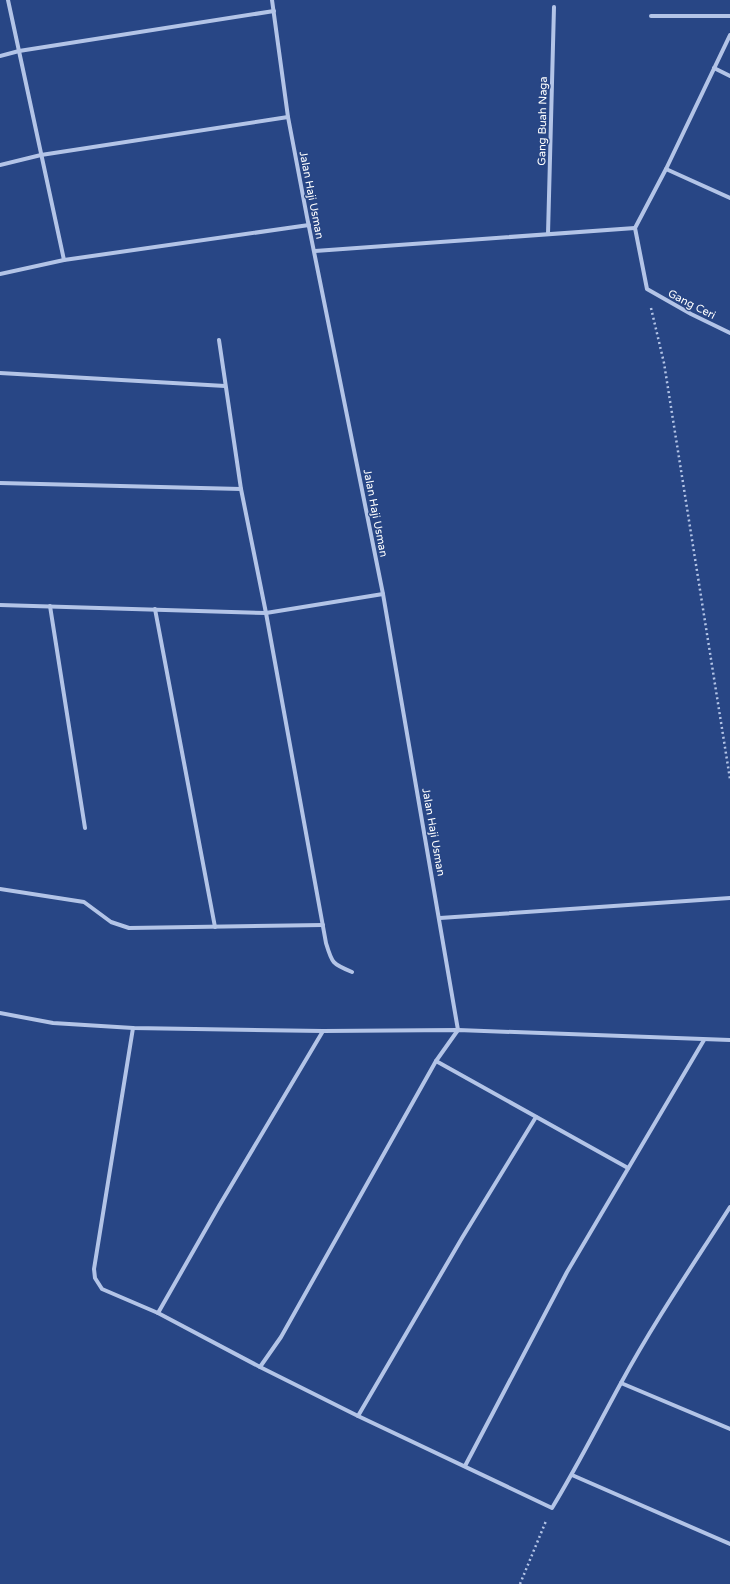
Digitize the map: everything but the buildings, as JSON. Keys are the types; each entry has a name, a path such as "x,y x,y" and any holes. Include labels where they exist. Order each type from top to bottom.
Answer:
{"street":[{"path":"8,0 64,260"},
{"name":"Jalan Haji Usman","path":"272,0 288,117 308,225 315,251 383,594 440,918 458,1030"},
{"name":"Gang Buah Naga","path":"548,234 554,7"},
{"path":"0,56 19,51 274,11"},
{"path":"651,16 730,16"},
{"path":"647,289 635,228 666,169 730,35"},
{"path":"714,68 730,76"},
{"path":"0,165 41,155 288,117"},
{"path":"666,169 730,198"},
{"path":"0,274 64,260 308,225"},
{"path":"315,251 635,228"},
{"name":"Gang Ceri","path":"647,289 691,314 730,333"},
{"path":"219,340 241,489 266,613 326,943 331,960 337,966 352,972"},
{"path":"0,373 225,386"},
{"path":"0,483 241,489"},
{"path":"0,605 266,613 383,594"},
{"path":"50,606 85,828"},
{"path":"155,609 215,927"},
{"path":"0,889 84,902 111,922 130,928 323,924"},
{"path":"440,918 730,898"},
{"path":"0,1013 52,1023 133,1028 322,1032 458,1030 730,1040"},
{"path":"133,1028 94,1268 96,1278 102,1290 158,1313 260,1367 358,1416 552,1508 572,1475 621,1383 660,1315 730,1207"},
{"path":"260,1367 281,1337 436,1061 458,1030"},
{"path":"158,1313 218,1206 322,1032"},
{"path":"465,1466 567,1272 704,1040"},
{"path":"436,1061 628,1168"},
{"path":"358,1416 462,1238 536,1117"},
{"path":"621,1383 730,1429"},
{"path":"572,1475 730,1544"}],"path":[{"path":"647,289 664,363 730,779"},
{"path":"520,1584 552,1508"}]}
